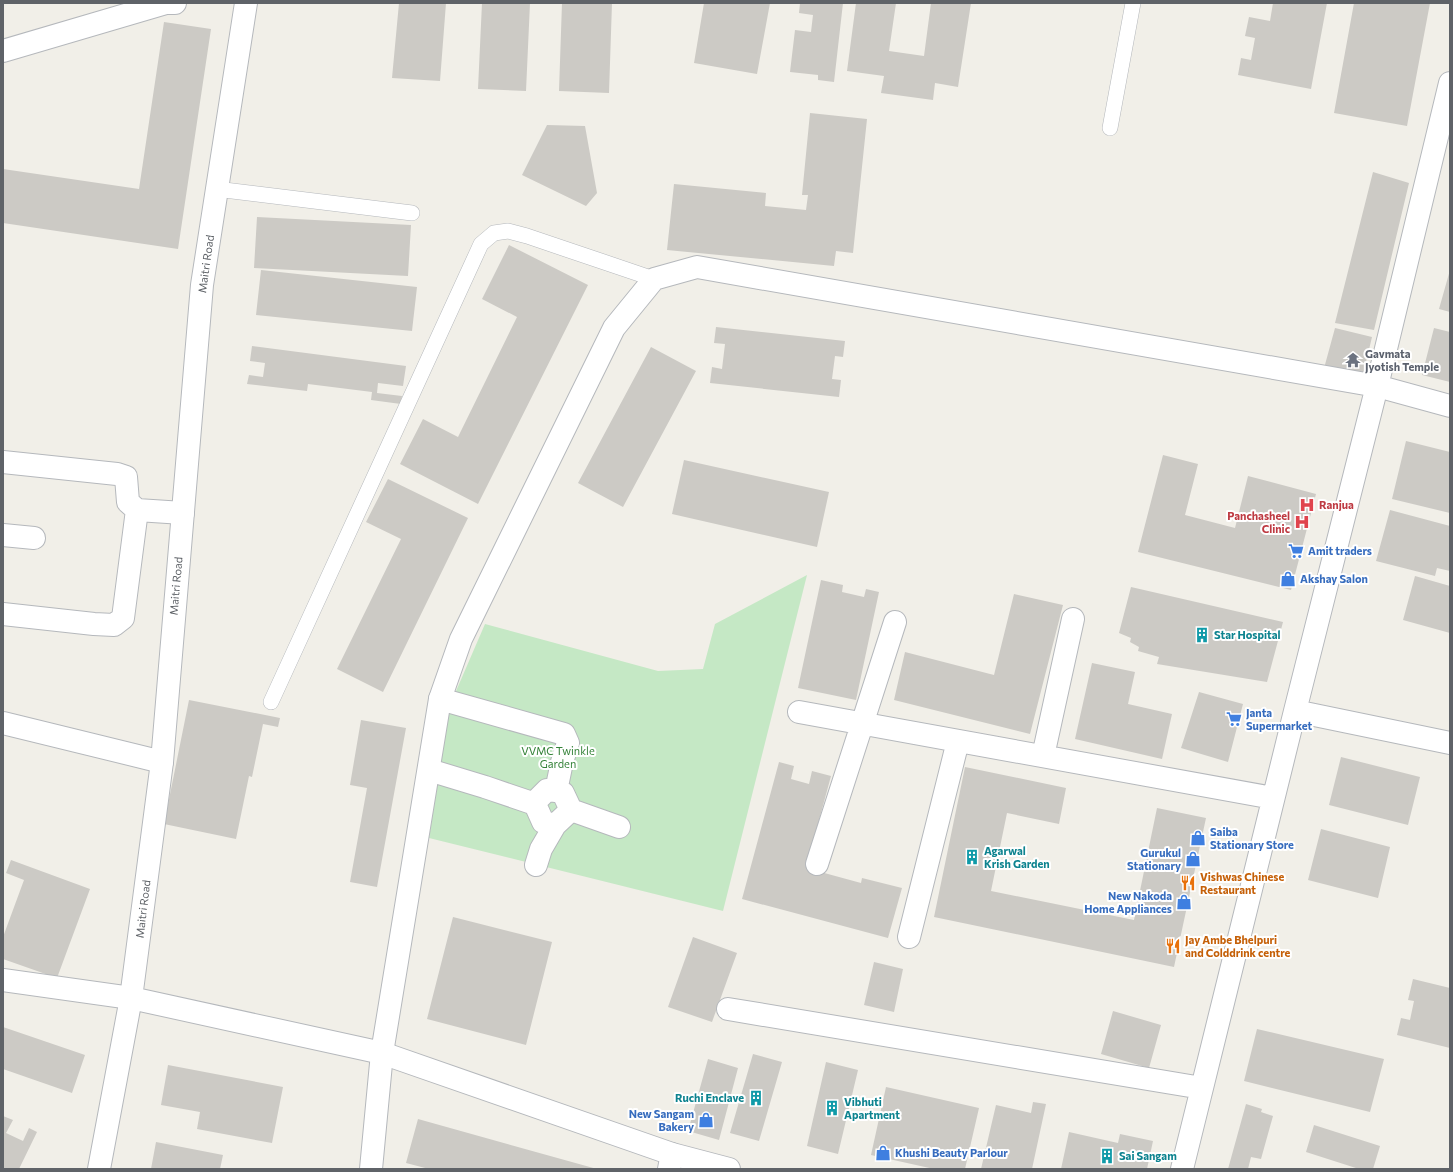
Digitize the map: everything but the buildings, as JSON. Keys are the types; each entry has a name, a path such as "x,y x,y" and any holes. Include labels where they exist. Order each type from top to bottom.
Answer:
{"street":[{"path":"3,51 166,3 175,3"},
{"name":"Maitri Road","path":"100,1169 131,998 162,762 202,285 246,3"},
{"path":"1182,1169 1450,83"},
{"path":"372,1169 382,1053 440,699 462,639 614,328 654,279 697,267 1376,386 1450,406"},
{"path":"3,462 126,477 128,502 137,510 182,513"},
{"path":"3,614 114,625 124,618 137,510"},
{"path":"3,535 34,538"},
{"path":"1043,756 1072,619"},
{"path":"817,864 895,622"},
{"path":"440,699 564,734 568,743 562,762 556,791"},
{"path":"1295,711 1450,743"},
{"path":"799,712 1273,798"},
{"path":"3,723 162,762"},
{"path":"909,937 958,741"},
{"path":"429,770 486,787 535,804 543,822 555,825"},
{"path":"535,804 547,790 556,791 563,793 570,810 619,827"},
{"path":"536,865 541,849 555,825 570,810"},
{"path":"3,980 131,998 382,1053 671,1162 729,1169"},
{"path":"728,1009 1202,1088"}],"lane":[{"path":"1110,128 1133,3"},
{"path":"216,189 412,213"},
{"path":"271,702 481,244 494,232 508,231 654,279"}],"green space":[{"name":"VVMC Twinkle Garden","path":"807,575 723,911 429,838 450,705 485,624 658,671 703,669 715,624"}],"place":[{"name":"Gavmata Jyotish Temple","path":"1353,360"},
{"name":"Ranjua","path":"1307,505"},
{"name":"Panchasheel Clinic","path":"1302,522"},
{"name":"Amit traders","path":"1296,551"},
{"name":"Akshay Salon","path":"1288,579"},
{"name":"Star Hospital","path":"1202,635"},
{"name":"Janta Supermarket","path":"1234,719"},
{"name":"Saiba Stationary Store","path":"1198,838"},
{"name":"Agarwal Krish Garden","path":"972,857"},
{"name":"Gurukul Stationary","path":"1193,859"},
{"name":"Vishwas Chinese Restaurant","path":"1188,883"},
{"name":"New Nakoda Home Appliances","path":"1184,902"},
{"name":"Jay Ambe Bhelpuri and Colddrink centre","path":"1173,946"},
{"name":"Ruchi Enclave","path":"756,1098"},
{"name":"Vibhuti Apartment","path":"832,1108"},
{"name":"New Sangam Bakery","path":"706,1120"},
{"name":"Khushi Beauty Parlour","path":"883,1153"},
{"name":"Sai Sangam","path":"1107,1156"}]}
